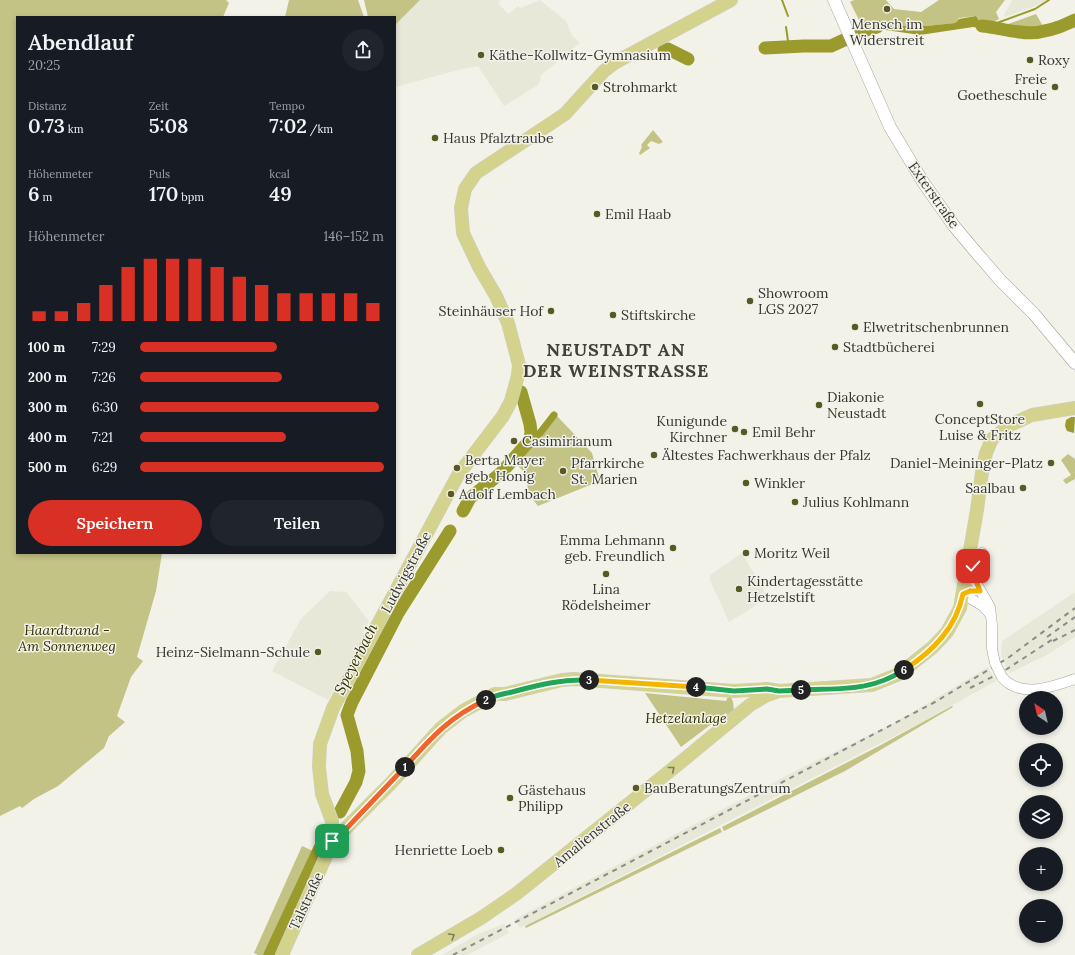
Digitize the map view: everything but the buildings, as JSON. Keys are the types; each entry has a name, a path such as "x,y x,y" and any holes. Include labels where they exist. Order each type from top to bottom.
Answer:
{"main road":[{"name":"Ludwigstraße","path":"332,835 332,821 322,794 319,776 320,744 333,708 458,475 503,416 511,401 518,375 519,365 508,323 496,296 476,261 463,233 461,216 464,189 471,178 572,108 604,71 632,53 731,0"},
{"name":"Exterstraße","path":"834,0 890,127 924,182 954,226 1000,280 1034,314 1075,363"},
{"path":"332,835 340,834 356,819 441,728 463,711 495,694 505,694 562,680 574,679 734,691 767,689 779,691 872,686 899,674 925,654 947,632 960,608 970,565 982,472 986,453 992,439 1010,425 1032,415 1075,408"},
{"path":"750,704 752,690"},
{"path":"734,691 739,695 742,701 739,714"},
{"name":"Amalienstraße","path":"418,955 481,918 516,894 750,704 767,695 779,691"},
{"path":"332,821 343,824 356,819"},
{"name":"Talstraße","path":"282,955 326,859 331,845 332,835"}],"street":[{"path":"982,553 976,561 970,565 980,591 990,607 992,618 992,649 995,663 1002,677 1014,686 1034,690 1075,679"},
{"path":"963,594 972,590 980,591"},
{"path":"963,594 983,606 992,618"}],"shaded area":[{"name":"Käthe-Kollwitz-Gymnasium","path":"420,0 501,0 498,3 508,14 518,6 520,8 540,0 566,21 572,36 580,43 541,75 538,85 504,106 478,66 396,87 396,24"},
{"path":"1012,0 1046,0 1043,3 1005,17 1004,15"},
{"path":"976,16 980,22 1000,26 999,31 973,27 920,35 879,29 862,34 860,29 874,25 926,26 955,23 959,19"},
{"path":"1071,417 1075,417 1074,433 1067,431 1065,426 1066,420"},
{"name":"Kindertagesstätte Hetzelstift","path":"742,553 768,598 729,622 710,580 710,575"},
{"name":"Heinz-Sielmann-Schule","path":"330,591 346,592 369,621 363,633 365,635 328,700 272,671 301,619"},
{"path":"1075,592 1075,637 1045,656 1010,673 1001,657 1002,641"},
{"path":"988,667 996,681 920,723 520,928 515,919 795,771 896,722"},
{"path":"504,924 509,933 467,955 442,955 478,934"}],"green space":[{"name":"Haardtrand - Am Sonnenweg","path":"0,0 226,0 229,3 223,16 16,16 16,554 162,554 156,591 137,657 143,661 131,677 117,716 125,722 109,736 104,748 58,786 34,799 22,808 20,806 0,816"},
{"path":"289,0 358,0 364,16 285,16"},
{"path":"364,0 420,0 396,24 396,16 368,16"},
{"path":"854,0 886,0 894,9 921,12 939,0 1005,0 996,12 999,19 989,24 980,22 976,16 959,18 955,23 926,26 874,24 863,28 850,2"},
{"path":"1036,14 1044,28 1022,30 1008,27 1008,24"},
{"path":"653,130 663,142 659,144 651,141 647,145 650,148 640,155 641,145"},
{"path":"557,416 592,453 599,478 595,483 538,506 528,493 527,475 514,462 531,442 544,433"},
{"path":"1068,454 1075,459 1075,479 1066,484 1063,480 1071,475 1061,460"},
{"name":"Hetzelanlage","path":"645,693 726,701 728,697 731,697 734,711 728,716 726,713 681,747"},
{"path":"952,706 953,707 845,771 724,831 722,827 879,746"},
{"path":"720,828 722,832 526,928 525,926"},
{"path":"302,846 315,852 267,955 258,955 254,953"}],"waterway":[{"path":"782,0 788,16"},
{"path":"993,26 997,23 1035,9 1049,0"},
{"name":"Speyerbach","path":"982,26 1034,33 1062,26 1075,20"},
{"path":"786,27 789,48"},
{"path":"765,48 831,46 866,30 877,27"},
{"path":"664,50 668,49 688,59"},
{"name":"Speyerbach","path":"463,511 470,498 501,473 530,440 530,424 521,392"},
{"name":"Speyerbach","path":"530,440 540,433 554,415"},
{"name":"Speyerbach","path":"340,812 356,782 359,771 357,751 347,715 352,702 398,613 450,531"},
{"name":"Speyerbach","path":"270,955 320,848"}],"railway":[{"path":"453,955 935,702 1008,658 1075,608"},
{"path":"1047,637 1075,617"},
{"path":"1053,641 1075,630"},
{"path":"970,688 1004,671 1056,637"}],"place":[{"name":"Mensch im Widerstreit","path":"887,9"},
{"name":"Käthe-Kollwitz-Gymnasium","path":"481,55"},
{"name":"Roxy","path":"1030,60"},
{"name":"Strohmarkt","path":"595,87"},
{"name":"Freie Goetheschule","path":"1055,87"},
{"name":"Haus Pfalztraube","path":"435,138"},
{"name":"Emil Haab","path":"597,214"},
{"name":"Showroom LGS 2027","path":"750,301"},
{"name":"Steinhäuser Hof","path":"551,311"},
{"name":"Stiftskirche","path":"613,315"},
{"name":"Elwetritschenbrunnen","path":"855,327"},
{"name":"Stadtbücherei","path":"835,347"},
{"name":"ConceptStore Luise & Fritz","path":"980,404"},
{"name":"Diakonie Neustadt","path":"819,405"},
{"name":"Kunigunde Kirchner","path":"735,429"},
{"name":"Emil Behr","path":"744,432"},
{"name":"Casimirianum","path":"514,441"},
{"name":"Ältestes Fachwerkhaus der Pfalz","path":"654,455"},
{"name":"Daniel-Meininger-Platz","path":"1051,463"},
{"name":"Berta Mayer geb. Honig","path":"457,468"},
{"name":"Pfarrkirche St. Marien","path":"563,471"},
{"name":"Winkler","path":"746,483"},
{"name":"Saalbau","path":"1023,488"},
{"name":"Adolf Lembach","path":"451,494"},
{"name":"Julius Kohlmann","path":"795,502"},
{"name":"Emma Lehmann geb. Freundlich","path":"673,548"},
{"name":"Moritz Weil","path":"746,553"},
{"name":"Lina Rödelsheimer","path":"606,574"},
{"name":"Kindertagesstätte Hetzelstift","path":"739,589"},
{"name":"Heinz-Sielmann-Schule","path":"318,652"},
{"name":"BauBeratungsZentrum","path":"636,788"},
{"name":"Gästehaus Philipp","path":"510,798"},
{"name":"Henriette Loeb","path":"501,850"}],"district":[{"name":"NEUSTADT AN DER WEINSTRASSE","path":"616,360"}],"route":[{"path":"332,841 332,835 340,834 345,830 392,782 441,728 463,711 495,694 505,694 562,680 574,679 689,686 734,691 767,689 776,689 779,691 859,687 872,686 880,683 906,669 930,650 947,632 958,613 963,594 972,590 980,591 972,571 973,566"}]}
